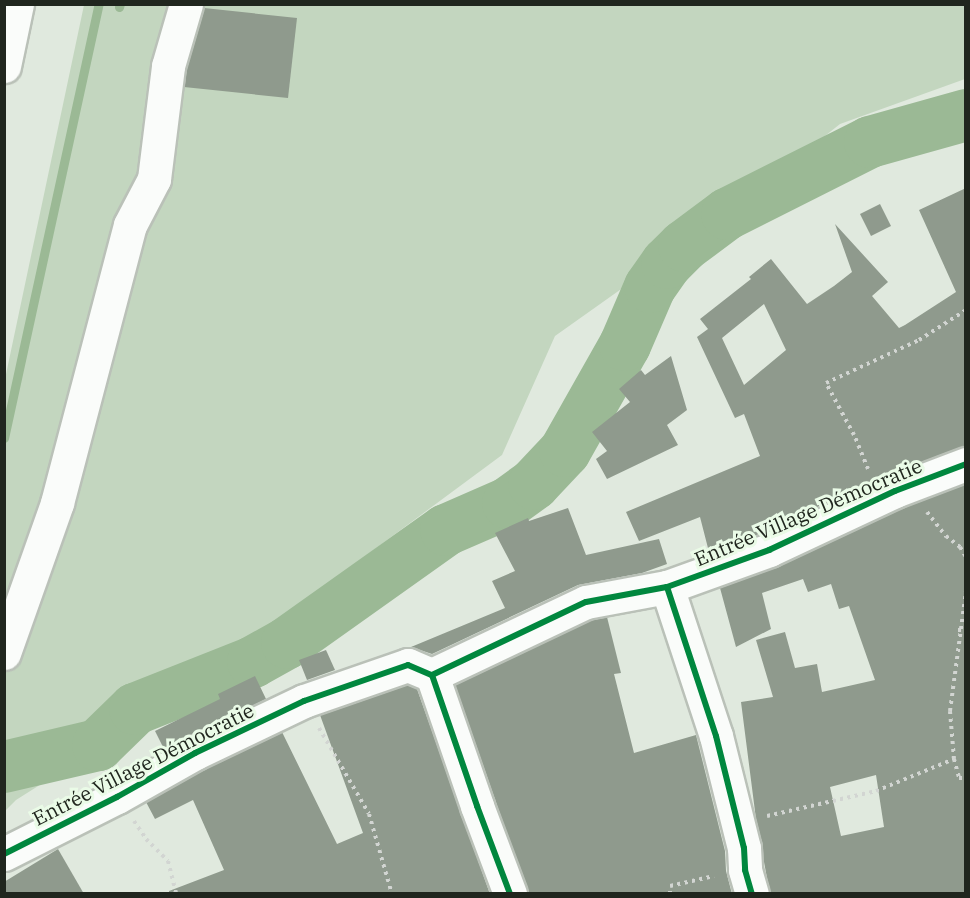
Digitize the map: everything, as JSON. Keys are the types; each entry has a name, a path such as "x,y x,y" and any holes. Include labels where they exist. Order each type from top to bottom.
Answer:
{"street":[{"path":"4,18 7,4"},
{"path":"4,66 17,4"},
{"path":"4,653 57,503 130,225 154,179 168,66 186,4"},
{"name":"Entrée Village Démocratie","path":"4,854 117,797 195,753 304,701 408,665 432,675 586,602 667,587 769,550 894,493 966,464"},
{"path":"667,587 716,736 744,848 748,882"},
{"path":"432,675 510,894"}],"path":[{"path":"966,310 919,340 826,383 854,435 894,493 960,547 966,557"},
{"path":"960,547 966,545"},
{"path":"966,591 958,630 950,711 954,759 959,778 966,778"},
{"path":"958,630 966,630"},
{"path":"304,701 369,814 392,894"},
{"path":"737,822 876,791 954,759"},
{"path":"117,797 146,839 168,861 176,894"},
{"path":"670,894 670,886 748,882"}],"green space":[{"path":"84,5 965,5 965,79 840,124 727,214 555,336 502,455 149,716 16,800 5,811 5,379"}],"building":[{"path":"204,8 297,18 288,98 184,87 186,70"},
{"path":"966,188 966,446 888,474 762,533 709,552 700,517 639,541 626,512 760,456 744,414 735,418 697,337 708,329 700,319 751,279 749,277 771,259 807,304 834,286 852,272 835,224 888,282 872,296 899,328 956,292 919,210","holes":["764,304 786,350 744,385 722,338"]},
{"path":"880,204 891,226 871,236 860,214"},
{"path":"671,356 687,410 667,425 678,445 607,479 596,459 607,451 592,432 630,402 619,389 641,370 645,375"},
{"path":"966,484 966,894 770,894 756,819 741,702 773,697 756,640 785,632 795,668 817,664 822,692 875,680 849,606 839,609 831,584 808,592 803,579 762,593 771,629 736,647 720,588 777,567 902,508","holes":["876,775 884,827 841,836 830,787"]},
{"path":"568,508 586,555 659,539 667,564 642,573 578,585 432,654 411,647 505,608 492,581 515,571 495,533 528,518 529,521"},
{"path":"607,617 621,673 614,674 634,753 696,735 725,851 726,871 732,894 528,894 455,685 592,620"},
{"path":"326,650 335,670 307,680 299,660"},
{"path":"255,676 266,699 164,749 155,731 220,699 218,694"},
{"path":"407,685 417,689 490,894 169,894 169,891 224,870 193,800 155,819 146,802 204,770 282,732 337,844 363,833 320,715"},
{"path":"58,849 84,894 4,894 4,882"}],"waterway":[{"path":"4,438 99,4"},
{"path":"4,767 98,745 135,709 253,662 287,643 446,530 508,503 534,484 565,451 625,345 650,287 667,263 684,246 727,214 870,142 966,115"}],"cycle path":[{"path":"4,854 117,797 195,753 304,701 408,665 432,675 586,602 667,587 769,550 895,491 966,464"},
{"path":"667,587 716,736 744,848 745,870 752,894"},
{"path":"432,675 510,894"}]}
